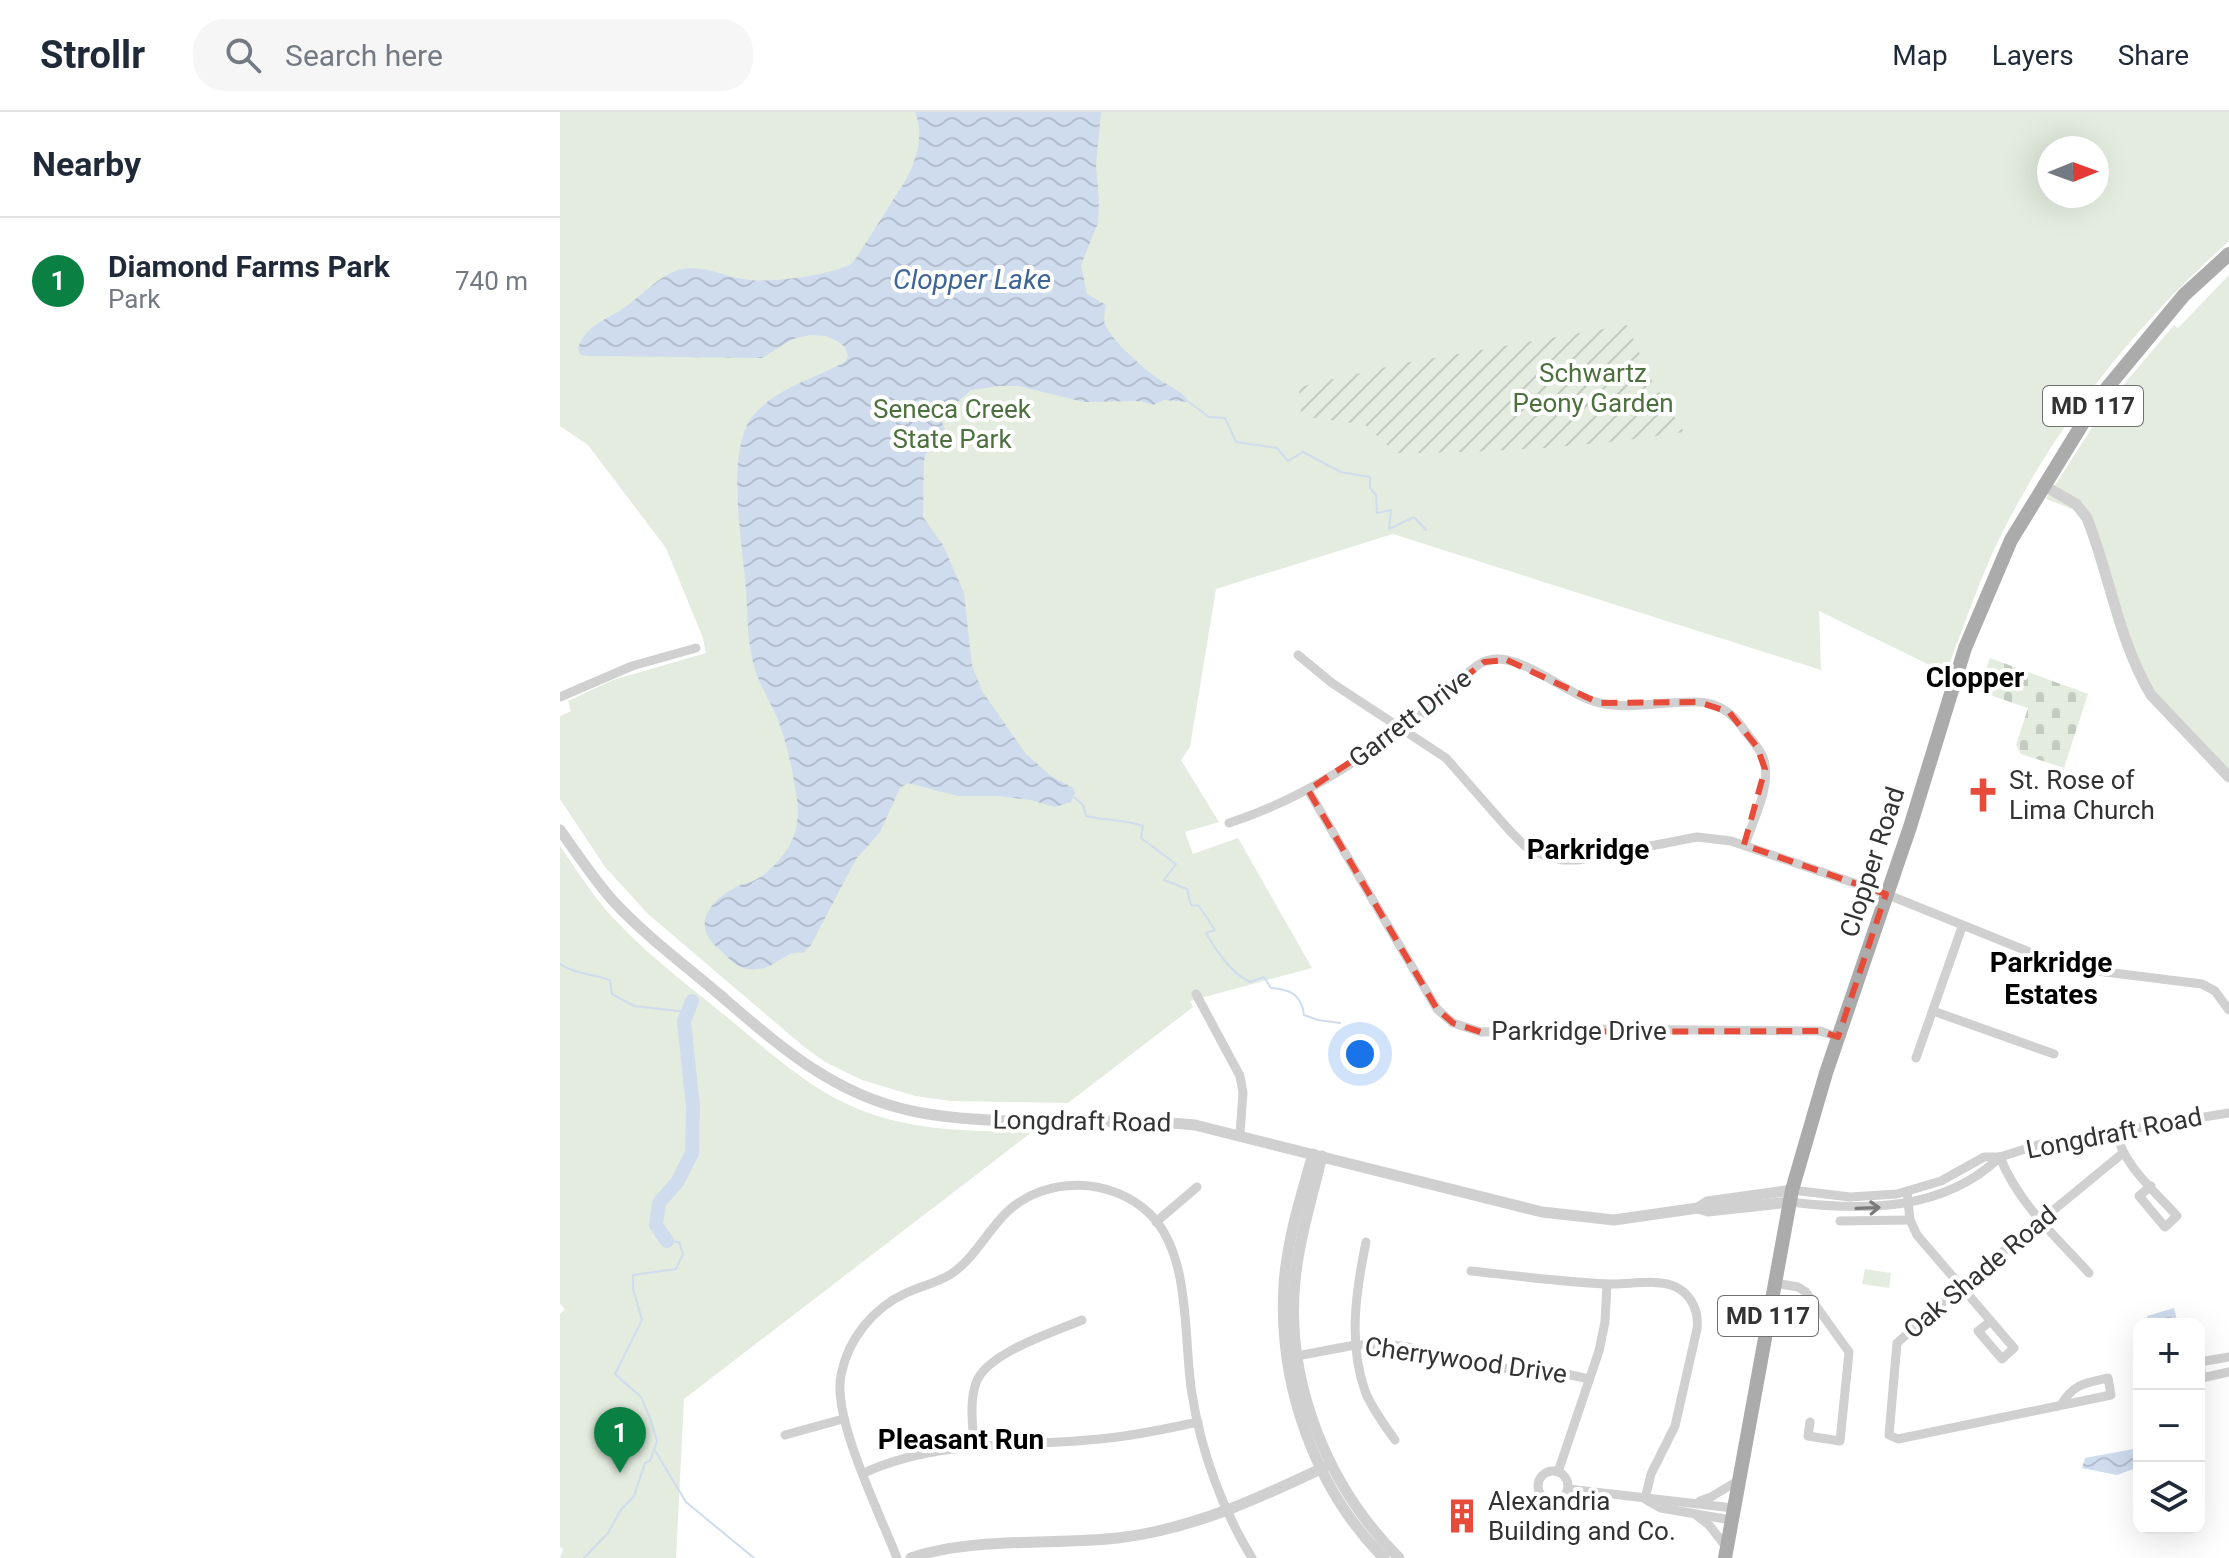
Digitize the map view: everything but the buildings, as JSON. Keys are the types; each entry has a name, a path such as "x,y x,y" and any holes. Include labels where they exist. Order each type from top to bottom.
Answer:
{"main road":[{"name":"Clopper Road","path":"1726,1553 1791,1196 1838,1037 1965,648 2011,540 2097,400 2184,295 2229,254"}],"street":[{"path":"2043,485 2076,504 2087,518 2133,657 2151,695 2229,777"},
{"path":"560,697 632,666 696,648"},
{"path":"1298,655 1332,683 1446,758 1510,831 1525,846 1543,855 1578,860 1697,837 1718,838 1886,894 2049,960 2081,969 2202,984 2215,991 2229,1010"},
{"name":"Garrett Drive","path":"1229,823 1267,811 1343,770 1402,728 1484,662 1494,659 1522,664 1568,692 1599,703 1626,706 1699,702 1717,706 1737,720 1757,747 1765,769 1764,789 1745,845"},
{"name":"Parkridge Drive","path":"1308,790 1437,1009 1463,1028 1481,1032 1579,1029 1820,1031 1838,1037"},
{"name":"Longdraft Road","path":"560,830 594,877 633,921 794,1057 840,1086 882,1104 927,1114 982,1119 1163,1121 1195,1125 1542,1212 1614,1220 1698,1208 1708,1211 1791,1196 1850,1197 1907,1192 1941,1181 1984,1157 2000,1157 2044,1143 2116,1130 2229,1113"},
{"path":"1916,1058 1962,927"},
{"path":"1196,994 1240,1076 1243,1093 1240,1134"},
{"path":"1933,1011 2054,1054"},
{"path":"2116,1130 2123,1153 2177,1216 2165,1227 2139,1196 2151,1186"},
{"name":"Oak Shade Road","path":"2061,1405 2070,1390 2079,1384 2108,1378 2111,1395 1898,1439 1889,1435 1897,1343 1961,1286 2123,1153"},
{"path":"1317,1155 1296,1272 1294,1319 1297,1356 1326,1466 1365,1520 1399,1558"},
{"path":"1317,1155 1289,1246 1283,1319 1286,1358 1296,1402 1326,1466 1357,1526 1384,1558"},
{"path":"2000,1157 2019,1193 2089,1273"},
{"name":"Longdraft Road","path":"1791,1196 1849,1208 1909,1204 1945,1192 1988,1168 2000,1157"},
{"path":"897,1558 843,1419 840,1377 853,1342 862,1327 883,1306 907,1292 952,1274 971,1258 996,1224 1021,1200 1044,1189 1084,1185 1124,1196 1149,1213 1170,1243 1178,1266 1198,1422 1212,1472 1252,1558"},
{"path":"1156,1222 1197,1187"},
{"path":"1907,1192 1910,1220 1917,1235 1991,1321"},
{"path":"1840,1221 1910,1220"},
{"path":"1366,1242 1357,1291 1355,1345 1365,1390 1395,1440"},
{"path":"1471,1271 1607,1284 1662,1284 1678,1288 1689,1297 1698,1314 1697,1329 1675,1426 1651,1474 1645,1499"},
{"path":"1774,1283 1798,1287 1806,1292 1849,1352 1840,1441 1808,1436 1810,1422"},
{"path":"1558,1472 1599,1351 1605,1322 1607,1284"},
{"path":"974,1447 974,1391 984,1369 999,1357 1082,1320"},
{"name":"Cherrywood Drive","path":"1297,1356 1355,1345 1409,1347 1461,1365 1486,1369 1539,1368 1589,1379"},
{"path":"2229,1357 2200,1362 2202,1378 2229,1372"},
{"path":"785,1435 843,1419"},
{"path":"864,1473 917,1454 1101,1439 1198,1422"},
{"path":"911,1558 949,1548 1150,1534 1190,1525 1228,1511 1326,1466"},
{"path":"1558,1472 1567,1478 1568,1489 1563,1498 1555,1502 1541,1495 1538,1487 1546,1473 1558,1472"},
{"path":"1694,1508 1739,1480"},
{"path":"1568,1489 1645,1499 1663,1498 1694,1508 1732,1514"},
{"path":"1694,1508 1726,1553"}],"highlighted area":[{"path":"1507,660 1599,703 1699,702 1729,712 1757,747 1765,769 1744,845 1886,894 1838,1037 1820,1031 1481,1032 1453,1023 1437,1009 1308,790 1402,728 1484,662"}],"green space":[{"name":"Seneca Creek State Park","path":"560,112 2229,112 2229,241 2158,310 2066,425 2014,510 1992,554 1946,673 1819,611 1821,670 1393,534 1216,589 1190,747 1181,760 1219,822 1185,832 1193,854 1238,838 1312,968 1190,1001 1193,1007 1068,1103 950,1101 915,1096 862,1080 825,1062 648,914 605,867 560,799 560,716 571,711 568,701 613,680 706,653 703,638 666,548 588,445 560,426"},
{"path":"2229,275 2229,770 2163,704 2135,660 2090,516 2046,499 2108,403 2174,325 2178,328"},
{"name":"Schwartz Peony Garden","path":"1627,325 1651,379 1684,432 1541,448 1396,453 1365,425 1301,416 1299,387 1399,364"},
{"path":"1990,658 2088,694 2064,768 2021,754 2016,745 2028,708 1978,691"},
{"path":"560,846 597,899 636,941 768,1051 821,1090 860,1110 919,1126 1032,1132 684,1399 676,1558 560,1558 563,1549 560,1547 560,1314 565,1309 560,1304"},
{"path":"1865,1269 1891,1273 1889,1288 1862,1284"}],"water":[{"name":"Clopper Lake","path":"915,112 1101,112 1096,165 1098,223 1081,265 1087,294 1106,305 1105,324 1120,345 1189,402 1164,400 1153,405 1140,401 1084,402 1018,386 999,386 971,390 945,413 942,422 950,442 942,449 926,453 923,517 943,545 964,593 972,665 982,691 1026,754 1051,776 1073,788 1075,793 1071,802 1055,807 999,796 958,796 908,783 900,788 880,832 856,859 811,945 803,953 789,954 765,968 744,968 732,962 710,940 706,931 707,914 719,898 760,877 779,860 793,839 798,810 783,734 757,676 751,653 738,500 739,453 744,433 761,407 783,391 845,362 848,356 845,347 837,341 826,336 810,335 793,339 762,358 586,356 580,354 578,348 593,327 678,270 696,268 760,281 802,277 852,263 913,164 919,142"},
{"path":"2174,1308 2176,1318 2148,1318"},
{"path":"2133,1449 2133,1469 2117,1475 2082,1468 2085,1458"}],"waterway":[{"path":"1189,402 1209,417 1225,418 1236,442 1277,448 1288,461 1303,452 1341,472 1370,477 1370,488 1376,495 1377,513 1391,510 1389,529 1414,517 1426,530"},
{"path":"1074,797 1083,805 1086,816 1143,826 1141,838 1176,864 1164,880 1187,889 1191,905 1199,906 1215,930 1206,933 1231,968 1250,982 1264,977 1271,988 1289,992 1301,1002 1304,1015 1340,1023"},
{"path":"560,964 610,980 612,994 634,1006 688,1012"},
{"path":"667,1241 656,1225 659,1203 678,1181 692,1153 693,1107 684,1021 692,1001"},
{"path":"584,1558 608,1533 620,1511 634,1496 645,1463 650,1461 657,1441 641,1397 615,1374 642,1320 633,1289 633,1275 676,1269 683,1254 679,1242 667,1241"},
{"path":"654,1449 686,1502 754,1558"}],"place":[{"name":"St. Rose of Lima Church","path":"1983,795"},
{"name":"Diamond Farms Park","path":"620,1473"},
{"name":"Alexandria Building and Co.","path":"1462,1516"}],"district":[{"name":"Clopper","path":"1975,677"},
{"name":"Parkridge","path":"1588,849"},
{"name":"Parkridge Estates","path":"2051,978"},
{"name":"Pleasant Run","path":"961,1439"}]}
